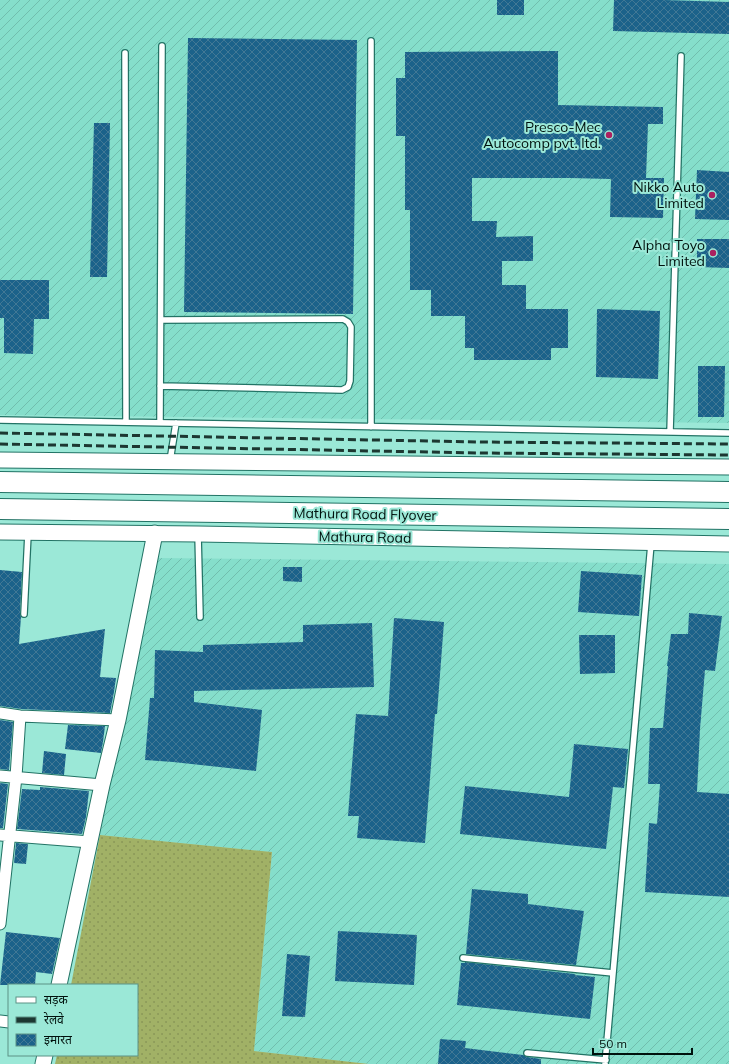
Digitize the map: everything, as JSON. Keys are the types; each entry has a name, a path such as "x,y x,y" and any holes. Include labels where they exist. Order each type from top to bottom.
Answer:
{"highway":[{"name":"Mathura Road Flyover","path":"0,482 729,492"},
{"name":"Mathura Road Flyover","path":"0,509 729,519"}],"main road":[{"path":"0,460 729,468"},
{"name":"Mathura Road","path":"0,532 198,534 729,544"},
{"path":"59,984 102,785 118,720 155,534"}],"street":[{"path":"0,713 20,716 118,720"},
{"path":"0,924 5,835 16,777 20,716"},
{"path":"0,776 102,785"},
{"path":"5,835 90,842"}],"lane":[{"path":"371,42 371,427"},
{"path":"160,423 162,46"},
{"path":"125,53 126,422"},
{"path":"670,432 681,56"},
{"path":"160,386 342,390 348,387 350,381 351,327 348,322 343,319 161,320"},
{"path":"0,420 729,433"},
{"path":"170,462 176,423"},
{"path":"24,614 28,532"},
{"path":"198,534 200,617"},
{"path":"527,1053 606,1062 651,542"},
{"path":"463,958 613,973"}],"shaded area":[{"path":"0,0 729,0 729,423 0,415"},
{"path":"157,558 729,564 729,1064 369,1064 254,1051 272,852 100,835"},
{"path":"100,835 272,852 254,1051 369,1064 55,1064 57,1056 138,1056 138,984 71,984"}],"building":[{"path":"497,0 524,0 524,15 497,15"},
{"path":"614,0 729,2 729,34 613,31"},
{"path":"188,38 357,40 353,314 184,312"},
{"path":"558,51 558,105 663,107 663,124 648,124 646,178 664,178 663,218 610,217 611,179 472,178 472,221 497,221 496,237 533,236 533,261 502,261 502,285 526,285 526,309 568,309 568,348 551,348 551,360 474,360 474,348 465,348 465,316 431,316 431,290 410,290 410,210 405,210 405,136 396,136 396,78 405,78 405,52"},
{"path":"94,123 110,123 107,277 90,277"},
{"name":"Nikko Auto Limited","path":"697,170 729,172 729,220 695,219"},
{"name":"Alpha Toyo Limited","path":"697,239 729,239 729,268 697,267"},
{"path":"0,280 49,280 49,319 34,319 33,354 4,353 4,318 0,318"},
{"path":"597,309 660,311 658,379 596,377"},
{"path":"698,366 725,366 724,417 698,417"},
{"path":"283,567 302,567 302,582 283,581"},
{"path":"0,570 22,572 19,644 105,629 100,677 116,678 110,713 21,709 0,706"},
{"path":"581,571 642,575 639,616 578,612"},
{"path":"689,613 722,616 715,671 705,670 697,792 729,794 729,897 645,892 649,823 657,824 660,784 648,784 650,728 663,728 667,666 671,634 688,634"},
{"path":"394,618 444,622 425,843 357,838 359,816 348,816 356,714 388,716"},
{"path":"372,623 374,687 194,691 194,702 262,710 256,771 145,760 150,698 154,698 155,650 203,652 203,645 303,642 303,625"},
{"path":"579,635 615,635 615,673 580,674"},
{"path":"0,720 13,722 9,770 0,769"},
{"path":"68,725 105,726 101,753 65,749"},
{"path":"574,744 628,749 624,788 613,787 606,849 460,834 465,786 569,797"},
{"path":"44,751 66,754 64,775 42,773"},
{"path":"0,783 8,784 3,828 0,828"},
{"path":"40,787 89,791 86,817 82,834 17,829 22,789 40,790"},
{"path":"16,843 28,844 26,864 14,863"},
{"path":"472,889 528,894 528,904 584,911 576,965 466,954"},
{"path":"338,931 417,935 414,985 335,981"},
{"path":"6,932 60,938 52,974 36,972 35,984 0,985"},
{"path":"287,954 310,956 305,1017 282,1016"},
{"path":"465,962 595,977 590,1019 457,1005 461,963"},
{"path":"440,1039 466,1041 465,1048 523,1055 541,1059 541,1064 438,1064"}],"railway":[{"path":"0,433 480,442 729,444"},
{"path":"0,444 480,453 729,455"}],"place":[{"name":"Presco-Mec Autocomp pvt. ltd.","path":"609,135"},
{"name":"Nikko Auto Limited","path":"712,195"},
{"name":"Alpha Toyo Limited","path":"713,253"}]}
